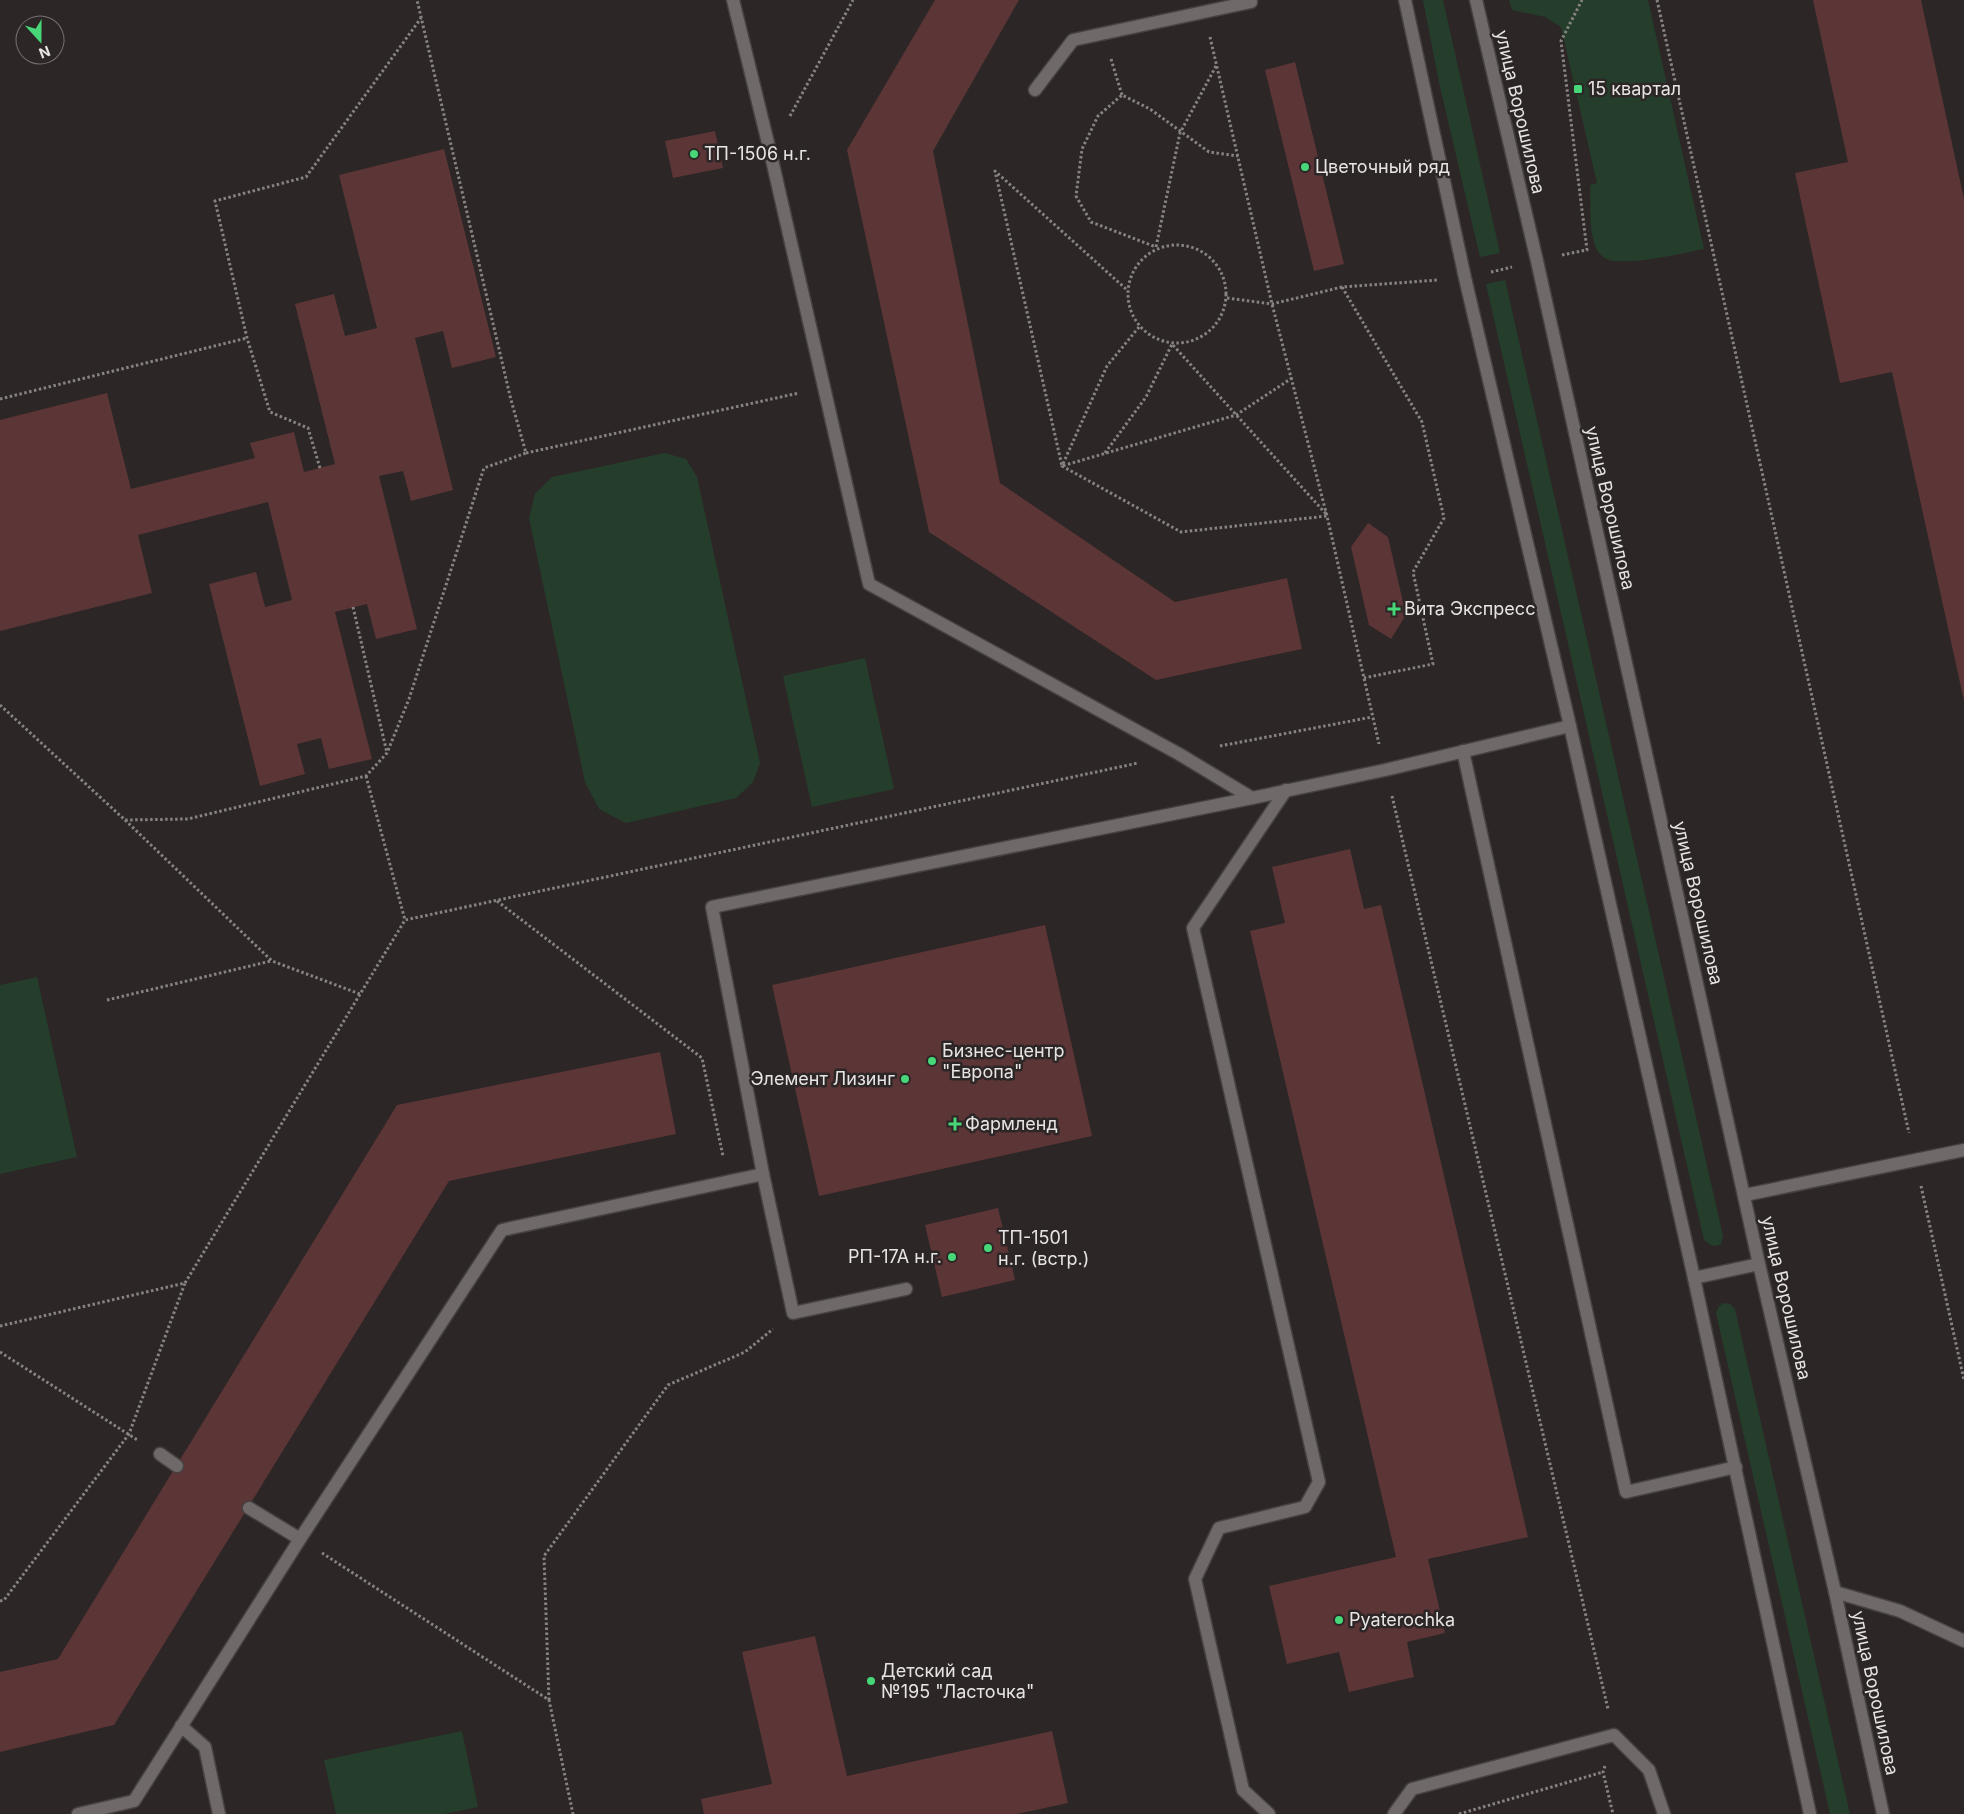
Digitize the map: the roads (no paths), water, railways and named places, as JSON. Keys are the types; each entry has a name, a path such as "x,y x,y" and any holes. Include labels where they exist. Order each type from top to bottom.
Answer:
{"main road":[{"path":"733,0 770,151 869,584 1179,754 1252,798"},
{"path":"1405,0 1465,278 1570,726 1694,1278 1810,1814"},
{"name":"улица Ворошилова","path":"1476,0 1537,261 1883,1814"},
{"path":"1035,90 1073,40 1254,1"},
{"path":"906,1289 792,1313 763,1174 712,906 1386,770 1570,726"},
{"path":"1463,751 1626,1492 1736,1467"},
{"path":"1269,1814 1243,1790 1195,1579 1219,1528 1305,1507 1319,1482 1193,928 1286,790"},
{"path":"1745,1194 1964,1150"},
{"path":"78,1814 134,1801 300,1539 502,1230 763,1174"},
{"path":"1694,1278 1760,1264"},
{"path":"160,1454 177,1466"},
{"path":"249,1508 300,1539"},
{"path":"1835,1592 1900,1611 1964,1642"},
{"path":"181,1726 205,1747 220,1814"},
{"path":"1394,1814 1412,1789 1614,1736 1649,1770 1664,1814"}],"place":[{"name":"15 квартал","path":"1578,89"},
{"name":"ТП-1506 н.г.","path":"694,154"},
{"name":"Цветочный ряд","path":"1305,167"},
{"name":"Вита Экспресс","path":"1394,609"},
{"name":"Бизнес-центр \"Европа\"","path":"932,1061"},
{"name":"Элемент Лизинг","path":"905,1079"},
{"name":"Фармленд","path":"955,1124"},
{"name":"ТП-1501 н.г. (встр.)","path":"988,1248"},
{"name":"РП-17А н.г.","path":"952,1257"},
{"name":"Pyaterochka","path":"1339,1620"},
{"name":"Детский сад №195 \"Ласточка\"","path":"871,1681"}]}
